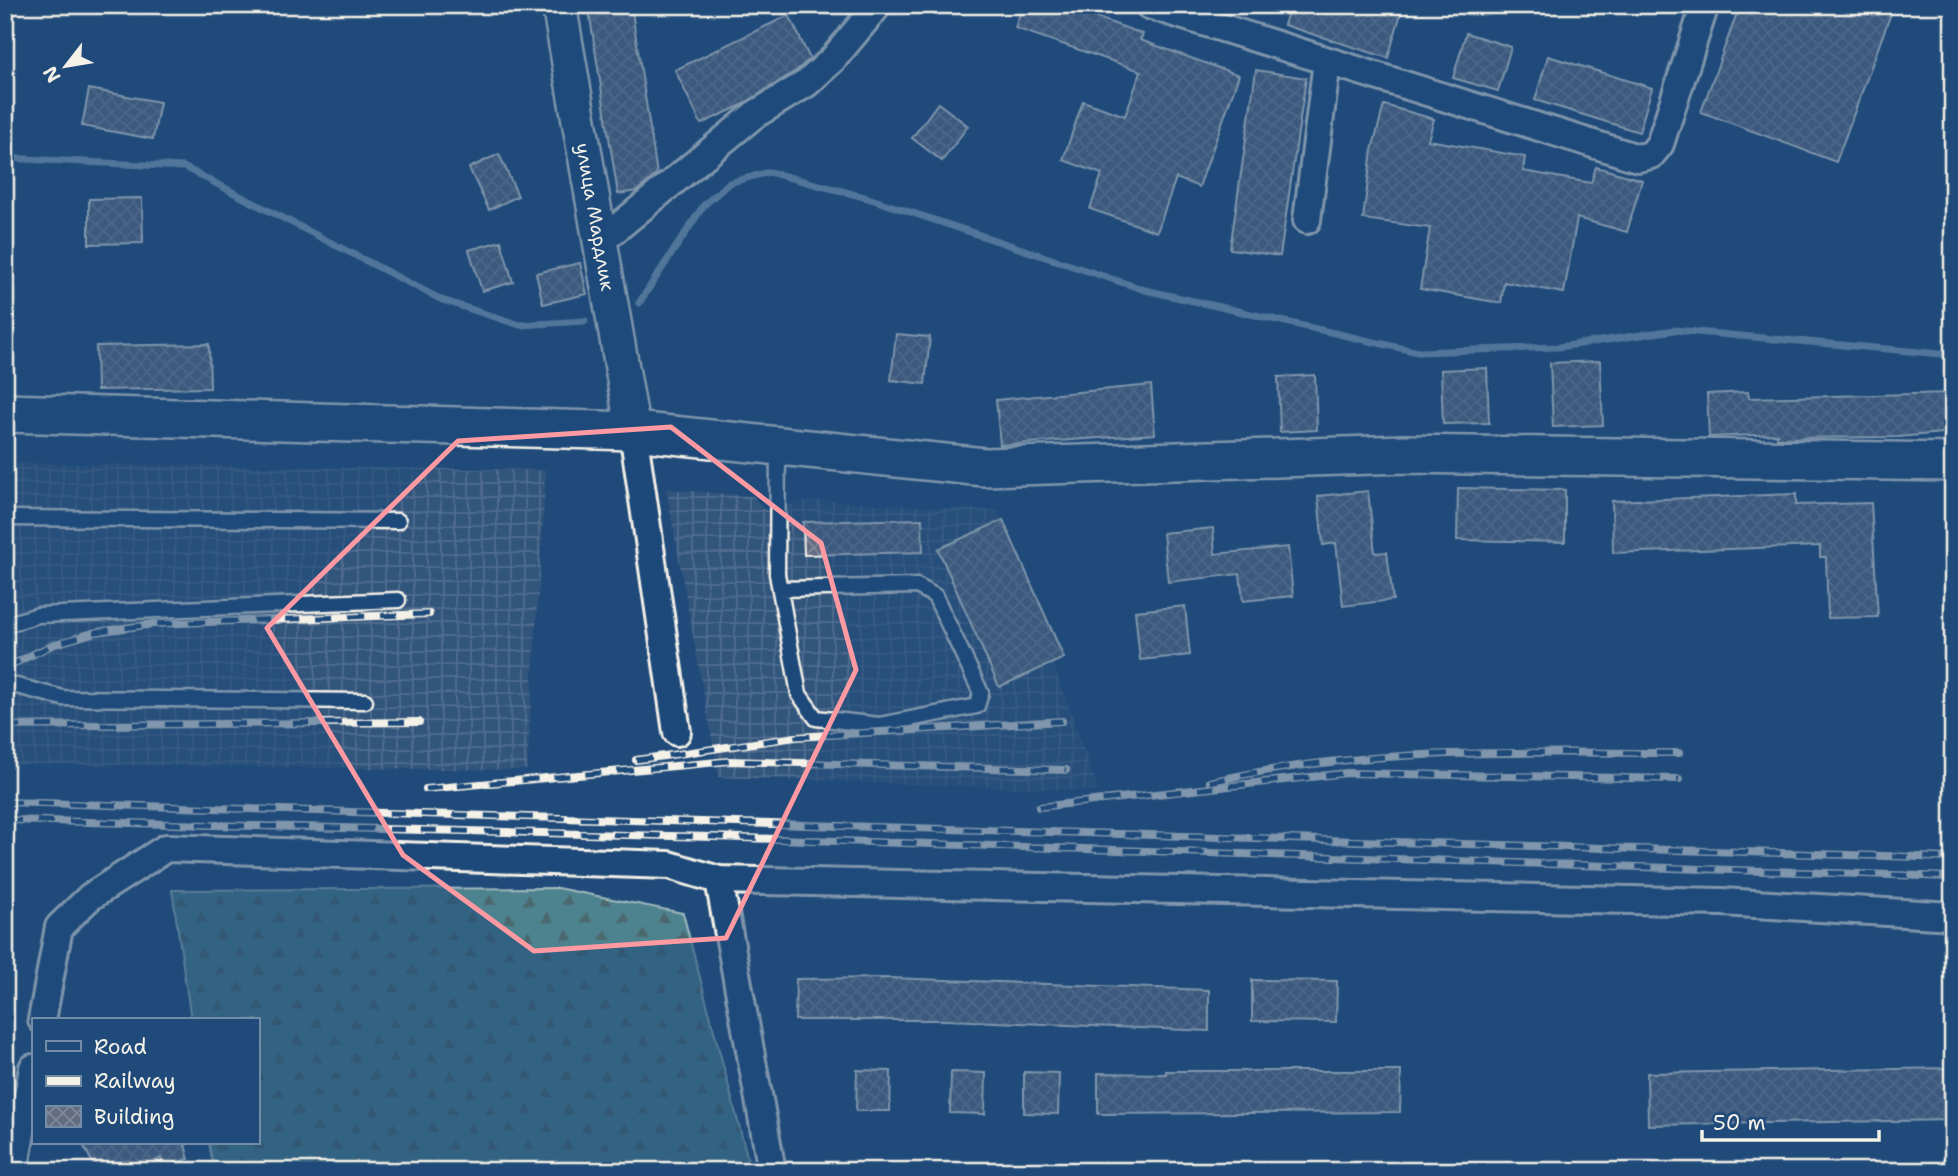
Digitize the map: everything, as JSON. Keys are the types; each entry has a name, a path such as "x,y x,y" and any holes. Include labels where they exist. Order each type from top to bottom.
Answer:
{"main road":[{"path":"5,413 633,430 984,467 1405,454 1953,462"}],"street":[{"name":"улица Мардлик","path":"559,5 633,430"},
{"path":"600,242 754,114 807,83 833,59 878,5"},
{"path":"1149,5 1638,158 1651,155 1660,144 1704,5"},
{"path":"1307,220 1326,61"},
{"path":"633,430 677,732"},
{"path":"42,1018 59,927 90,897 166,848 669,865 719,880 1722,902 1953,916"},
{"path":"719,880 772,1171"},
{"path":"15,1171 32,1074"}],"lane":[{"path":"778,447 777,574 799,694 816,718 879,725 977,706 981,693 935,596 917,586 780,589"},
{"path":"5,518 398,521"},
{"path":"5,625 38,615 398,600"},
{"path":"5,683 63,698 365,701"}],"highlighted area":[{"path":"671,427 821,543 856,670 726,938 534,951 403,855 267,628 458,441"}],"shaded area":[{"path":"5,463 546,470 527,770 5,764"},
{"path":"666,489 753,496 764,510 815,500 998,511 1099,791 719,777"}],"green space":[{"path":"557,888 683,913 751,1171 214,1171 209,1144 259,1144 259,1018 191,1018 172,890"}],"building":[{"path":"588,5 631,5 657,174 637,191 618,194"},
{"path":"1023,5 1056,5 1075,10 1143,34 1140,40 1239,75 1199,187 1176,178 1157,232 1090,209 1102,174 1063,160 1083,101 1125,116 1141,71 1015,28"},
{"path":"1290,5 1374,5 1401,13 1388,58 1284,25"},
{"path":"1740,5 1894,5 1836,162 1701,112"},
{"path":"789,15 810,59 742,105 701,124 675,70"},
{"path":"1466,33 1511,47 1498,91 1453,78"},
{"path":"1548,56 1652,88 1639,132 1535,100"},
{"path":"1256,70 1306,78 1280,256 1230,249"},
{"path":"89,89 160,102 153,139 82,126"},
{"path":"938,103 968,126 942,161 912,138"},
{"path":"1384,105 1434,119 1428,140 1525,157 1523,171 1591,183 1596,167 1642,180 1627,232 1577,218 1564,293 1504,282 1501,303 1420,289 1430,228 1363,219 1372,150"},
{"path":"499,154 518,196 489,210 469,168"},
{"path":"142,198 143,243 89,244 89,199"},
{"path":"501,241 513,282 482,291 469,250"},
{"path":"580,263 587,294 543,304 536,273"},
{"path":"896,334 930,337 925,384 891,380"},
{"path":"209,344 210,388 97,390 96,346"},
{"path":"1600,361 1603,425 1553,427 1550,363"},
{"path":"1487,368 1489,423 1443,424 1441,370"},
{"path":"1315,375 1317,430 1280,432 1278,377"},
{"path":"1151,385 1155,434 1000,445 996,400"},
{"path":"1748,392 1749,398 1953,393 1953,432 1898,437 1777,438 1777,434 1709,437 1707,394"},
{"path":"1458,488 1565,490 1565,542 1457,540"},
{"path":"1368,491 1375,553 1387,552 1393,600 1343,606 1336,543 1323,545 1318,496"},
{"path":"1796,494 1796,505 1871,503 1878,617 1828,618 1826,557 1820,557 1820,546 1613,553 1612,501"},
{"path":"922,519 923,552 804,555 803,522"},
{"path":"1003,520 1064,658 999,687 938,549"},
{"path":"1213,528 1215,554 1288,547 1293,596 1243,601 1240,574 1168,582 1163,533"},
{"path":"1185,606 1190,655 1140,660 1135,611"},
{"path":"890,978 1209,990 1209,1031 947,1020 795,1020 796,979"},
{"path":"1252,980 1337,981 1336,1022 1252,1021"},
{"path":"1953,1068 1953,1120 1648,1125 1647,1073"},
{"path":"857,1070 891,1071 890,1111 856,1111"},
{"path":"1166,1071 1401,1071 1400,1112 1098,1114 1098,1073 1166,1074"},
{"path":"951,1072 986,1073 985,1114 950,1113"},
{"path":"1024,1072 1059,1073 1058,1114 1024,1113"},
{"path":"83,1144 188,1144 185,1145 189,1159 163,1166 161,1158 139,1171 97,1171"}],"waterway":[{"path":"5,158 184,167 442,300 520,325 585,321"},
{"path":"639,303 704,205 729,183 769,172 868,198 1145,290 1418,352 1559,347 1675,330 1953,355"}],"railway":[{"path":"5,668 52,645 96,632 153,624 429,614"},
{"path":"636,760 796,737 1062,721"},
{"path":"5,726 419,722"},
{"path":"1210,782 1268,770 1385,757 1502,753 1679,753"},
{"path":"426,789 729,761 1066,770"},
{"path":"1039,807 1347,773 1679,779"},
{"path":"5,802 1953,858"},
{"path":"5,820 713,837 1953,877"}]}
